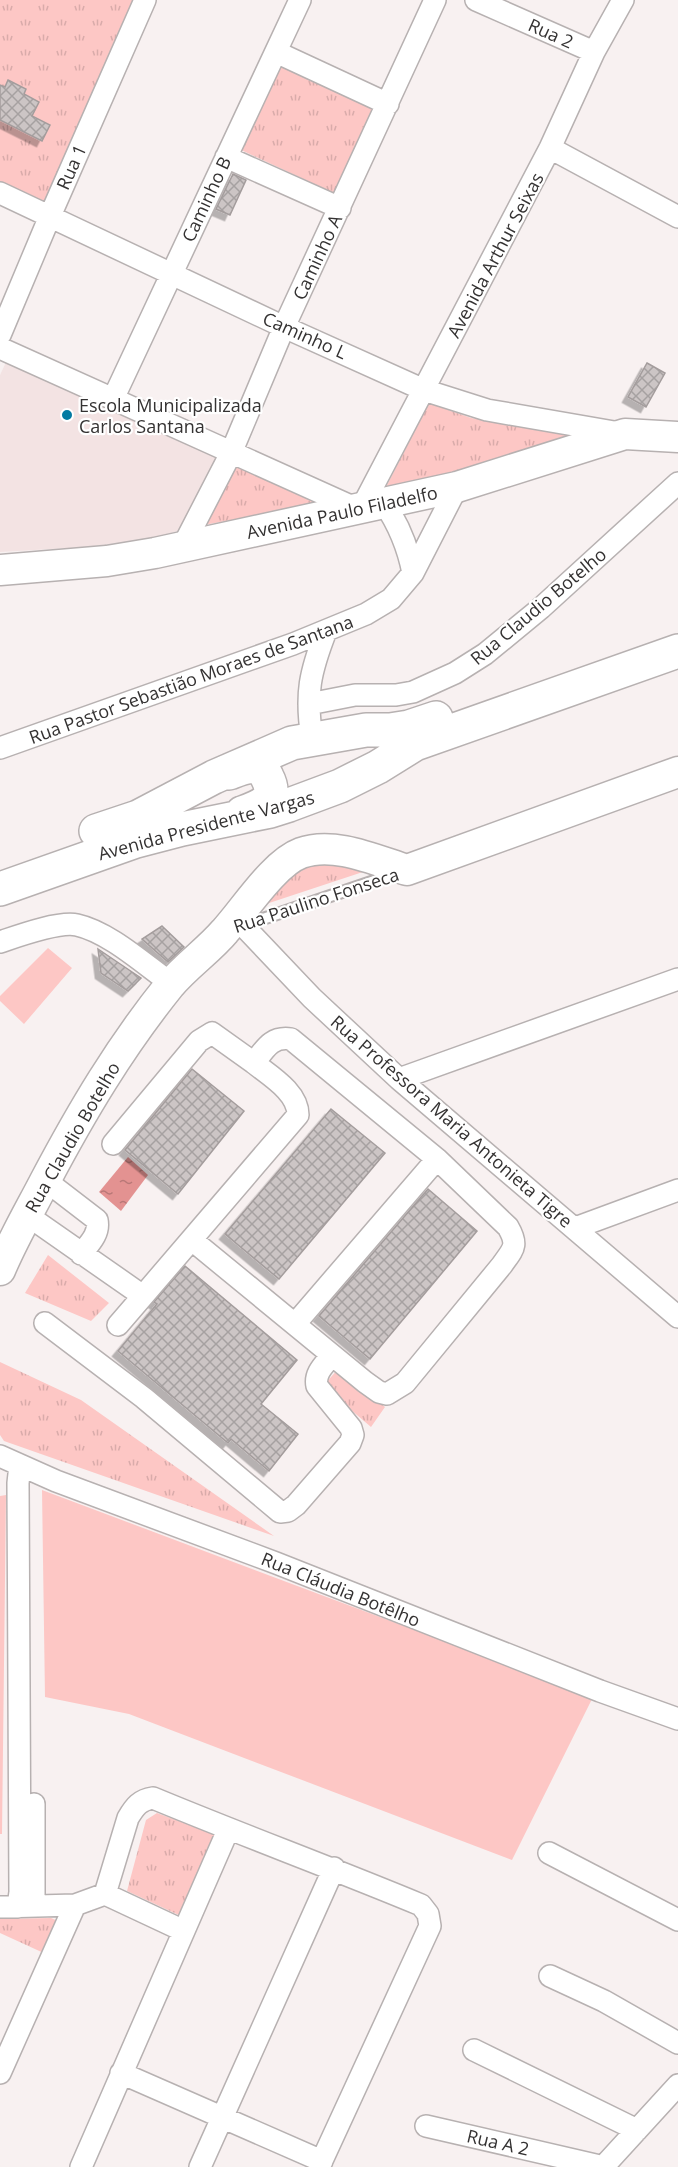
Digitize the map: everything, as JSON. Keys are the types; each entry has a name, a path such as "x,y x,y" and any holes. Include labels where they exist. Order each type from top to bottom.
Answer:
{"main road":[{"name":"Avenida Presidente Vargas","path":"0,865 138,817 268,752 312,738 366,730 408,727 678,632"},
{"name":"Avenida Presidente Vargas","path":"0,890 136,841 270,811 309,798 359,776 415,744 678,651"},
{"path":"214,777 248,767 258,767 264,770 271,785 272,791 269,799 260,806 224,821"},
{"path":"0,913 108,851"}],"street":[{"name":"Rua 1","path":"0,335 145,0"},
{"name":"Caminho B","path":"113,399 300,0"},
{"name":"Caminho A","path":"183,546 231,453 284,327 435,0"},
{"name":"Rua 2","path":"476,0 594,52"},
{"name":"Avenida Arthur Seixas","path":"367,506 424,390 550,148 594,52 623,0"},
{"path":"276,52 388,104"},
{"path":"550,148 678,217"},
{"path":"226,157 340,208"},
{"name":"Caminho L","path":"0,193 284,327 424,390 488,410 625,434"},
{"path":"0,348 231,453 367,506 399,528 407,547 413,573"},
{"name":"Avenida Paulo Filadelfo","path":"0,570 107,561 155,553 457,487 625,434 678,437"},
{"name":"Rua Claudio Botelho","path":"309,704 355,695 396,695 413,692 455,673 485,654 541,608 678,483"},
{"name":"Rua Pastor Sebastião Moraes de Santana","path":"0,748 366,615 391,599 413,573 457,487"},
{"path":"312,738 309,687 313,664 326,631"},
{"name":"Rua Paulino Fonseca","path":"234,925 286,862 300,854 318,848 364,856 407,870 678,772"},
{"path":"0,942 35,930 75,924 105,937 172,984"},
{"name":"Rua Claudio Botelho","path":"0,1270 45,1180 100,1081 172,984 234,925"},
{"name":"Rua Professora Maria Antonieta Tigre","path":"234,925 399,1079 678,1317"},
{"path":"399,1079 678,979"},
{"path":"114,1144 200,1041 212,1033 284,1087 298,1106 298,1115 118,1325"},
{"path":"192,1240 332,1355 379,1392 387,1394 405,1383 515,1246 515,1238 508,1227 437,1159 291,1039 281,1038 272,1041 254,1063"},
{"path":"294,1324 437,1159"},
{"path":"45,1180 97,1220 96,1235 81,1254"},
{"path":"574,1228 678,1190"},
{"path":"27,1215 143,1296"},
{"path":"45,1323 144,1398 280,1512 288,1511 296,1506 350,1443 353,1435 351,1428 317,1386 316,1380 320,1370 332,1355"},
{"name":"Rua Cláudia Botêlho","path":"0,1456 20,1477 56,1481 276,1563 600,1691 678,1719"},
{"path":"20,1477 17,1907 75,1905 105,1894 184,1931"},
{"path":"105,1894 128,1818 134,1807 144,1800 153,1798 228,1830 334,1869 421,1905 428,1914 430,1926 321,2164 121,2073"},
{"path":"81,2167 228,1830"},
{"path":"549,1853 678,1920"},
{"path":"200,2167 334,1869"},
{"path":"0,2073 75,1905"},
{"path":"550,1976 604,2001 678,2043"},
{"path":"474,2050 637,2130"},
{"path":"604,2167 678,2085"},
{"name":"Rua A 2","path":"426,2126 604,2167"}],"lane":[{"name":"Rua Paulino Fonseca","path":"234,925 407,870"}],"shaded area":[{"name":"Escola Municipalizada Carlos Santana","path":"8,358 222,455 184,529 151,539 86,547 0,552 0,375"}],"green space":[{"path":"0,0 137,0 45,203 0,182"},
{"path":"281,62 383,110 342,197 239,149"},
{"path":"429,403 471,418 587,436 382,495"},
{"path":"231,461 323,504 198,526"},
{"path":"286,864 384,865 251,909"},
{"path":"48,948 72,968 24,1024 0,1001 0,996"},
{"path":"48,1255 109,1303 91,1321 25,1293"},
{"path":"0,1362 81,1400 274,1536 4,1441 0,1435"},
{"path":"339,1368 385,1407 371,1427 323,1386"},
{"path":"42,1490 593,1697 512,1860 129,1714 45,1697"},
{"path":"6,1495 2,1834 0,1834 0,1496"},
{"path":"157,1813 219,1836 183,1917 127,1891 146,1820"},
{"path":"51,1918 58,1921 48,1955 0,1933 0,1919"}],"water":[{"path":"128,1157 148,1175 121,1211 99,1192"}],"building":[{"path":"8,80 26,89 24,94 39,102 32,116 50,125 42,141 0,120 0,85 5,87"},
{"path":"233,174 246,180 230,215 216,209"},
{"path":"647,363 665,373 646,407 628,397"},
{"path":"162,926 184,947 168,962 142,939"},
{"path":"98,949 141,978 128,991 101,973"},
{"path":"192,1069 244,1111 178,1194 125,1150"},
{"path":"331,1109 385,1153 279,1279 225,1234"},
{"path":"428,1189 477,1231 370,1359 319,1316"},
{"path":"185,1266 297,1360 261,1404 298,1434 269,1471 231,1439 228,1443 118,1351 157,1304 154,1302"}],"place":[{"name":"Escola Municipalizada Carlos Santana","path":"67,415"}]}
